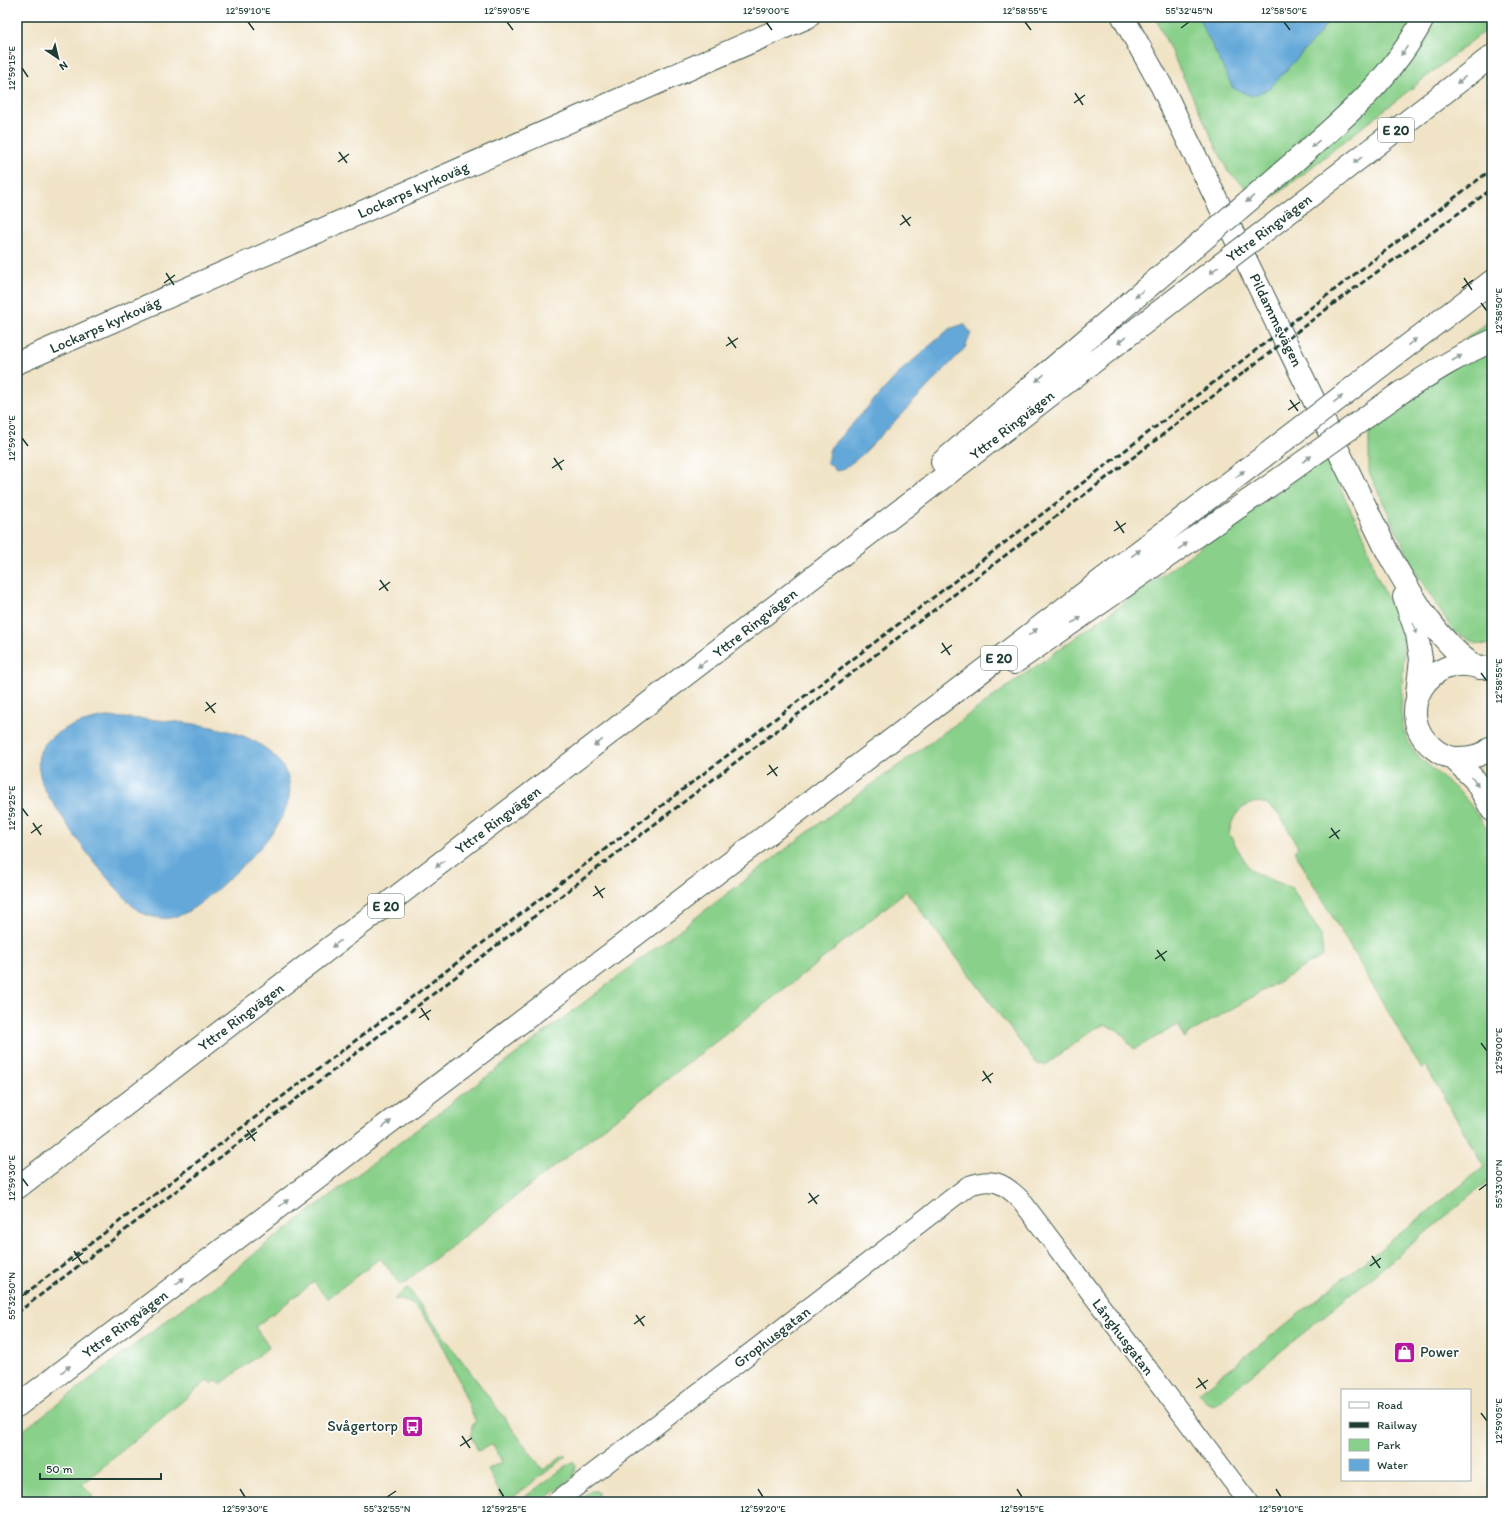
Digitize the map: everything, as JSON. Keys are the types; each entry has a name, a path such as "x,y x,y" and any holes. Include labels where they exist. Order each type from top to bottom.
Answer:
{"main road":[{"name":"Lockarps kyrkoväg","path":"17,363 808,17"},
{"name":"Pildammsvägen","path":"1123,17 1162,87 1388,553 1416,602 1441,636 1484,669"},
{"name":"Pildammsvägen","path":"1133,17 1155,66 1162,87"},
{"path":"1141,17 1155,66"},
{"path":"755,623 983,426 1280,174 1365,99 1393,67 1414,37 1424,17"},
{"name":"Yttre Ringvägen","path":"17,1188 1492,56"},
{"name":"Yttre Ringvägen","path":"17,1407 734,858 1263,457 1492,281"},
{"path":"734,858 1275,482 1400,393 1466,353 1492,341"},
{"name":"Pildammsvägen","path":"1388,553 1417,634 1421,659 1414,712 1420,733 1426,742 1438,752 1453,758 1466,758 1479,755 1492,747"},
{"name":"Pildammsvägen","path":"1417,697 1426,681 1439,670 1456,665 1484,669"},
{"name":"Pildammsvägen","path":"1453,758 1475,780 1492,810"}],"street":[{"name":"Grophusgatan","path":"556,1502 968,1186 979,1182 992,1181"},
{"name":"Långhusgatan","path":"992,1181 1004,1185 1021,1200 1248,1502"}],"green space":[{"path":"1155,17 1492,17 1492,25 1265,204 1228,172"},
{"path":"1492,319 1492,645 1477,644 1453,631 1416,573 1369,472 1369,412"},
{"path":"1330,454 1336,467 1341,490 1365,538 1375,572 1395,615 1402,637 1404,653 1401,710 1403,729 1410,745 1421,759 1463,795 1492,837 1492,1178 1223,1399 1214,1405 1207,1403 1199,1393 1484,1167 1426,1066 1422,1070 1294,851 1298,847 1285,823 1273,808 1257,802 1244,807 1237,813 1231,824 1229,834 1249,868 1257,874 1292,888 1321,935 1323,956 1188,1034 1185,1039 1180,1029 1180,1024 1134,1049 1118,1030 1104,1025 1094,1029 1046,1065 1037,1064 906,891 810,969 401,1285 380,1258 327,1299 314,1282 255,1327 269,1347 221,1384 217,1380 211,1384 208,1380 82,1484 97,1502 17,1502 17,1435 187,1305 221,1283 261,1248 853,798"},
{"path":"408,1288 543,1470 563,1456 567,1456 511,1499 504,1501 488,1469 502,1462 493,1444 478,1451 471,1436 472,1424 476,1422 449,1358 431,1326 422,1313 412,1304 394,1299"},
{"path":"573,1461 576,1466 574,1477 541,1502 518,1502"},
{"path":"591,1491 597,1491 599,1494 589,1502 574,1502"}],"water":[{"path":"1198,17 1332,17 1315,39 1269,89 1251,96 1233,88"},
{"path":"964,324 971,333 965,348 863,454 845,468 836,471 827,462 830,448 901,371 949,329"},
{"path":"106,717 186,723 218,728 232,732 257,743 268,751 278,760 285,771 289,783 289,796 280,820 267,840 213,893 184,914 176,917 165,918 152,916 144,914 134,907 88,854 73,834 43,786 38,760 40,752 45,744 60,731 69,727"}],"railway":[{"path":"17,1300 1492,169"},
{"path":"17,1313 1341,298 1492,189"}],"place":[{"name":"Power","path":"1405,1352"},
{"name":"Svågertorp","path":"413,1426"}]}
